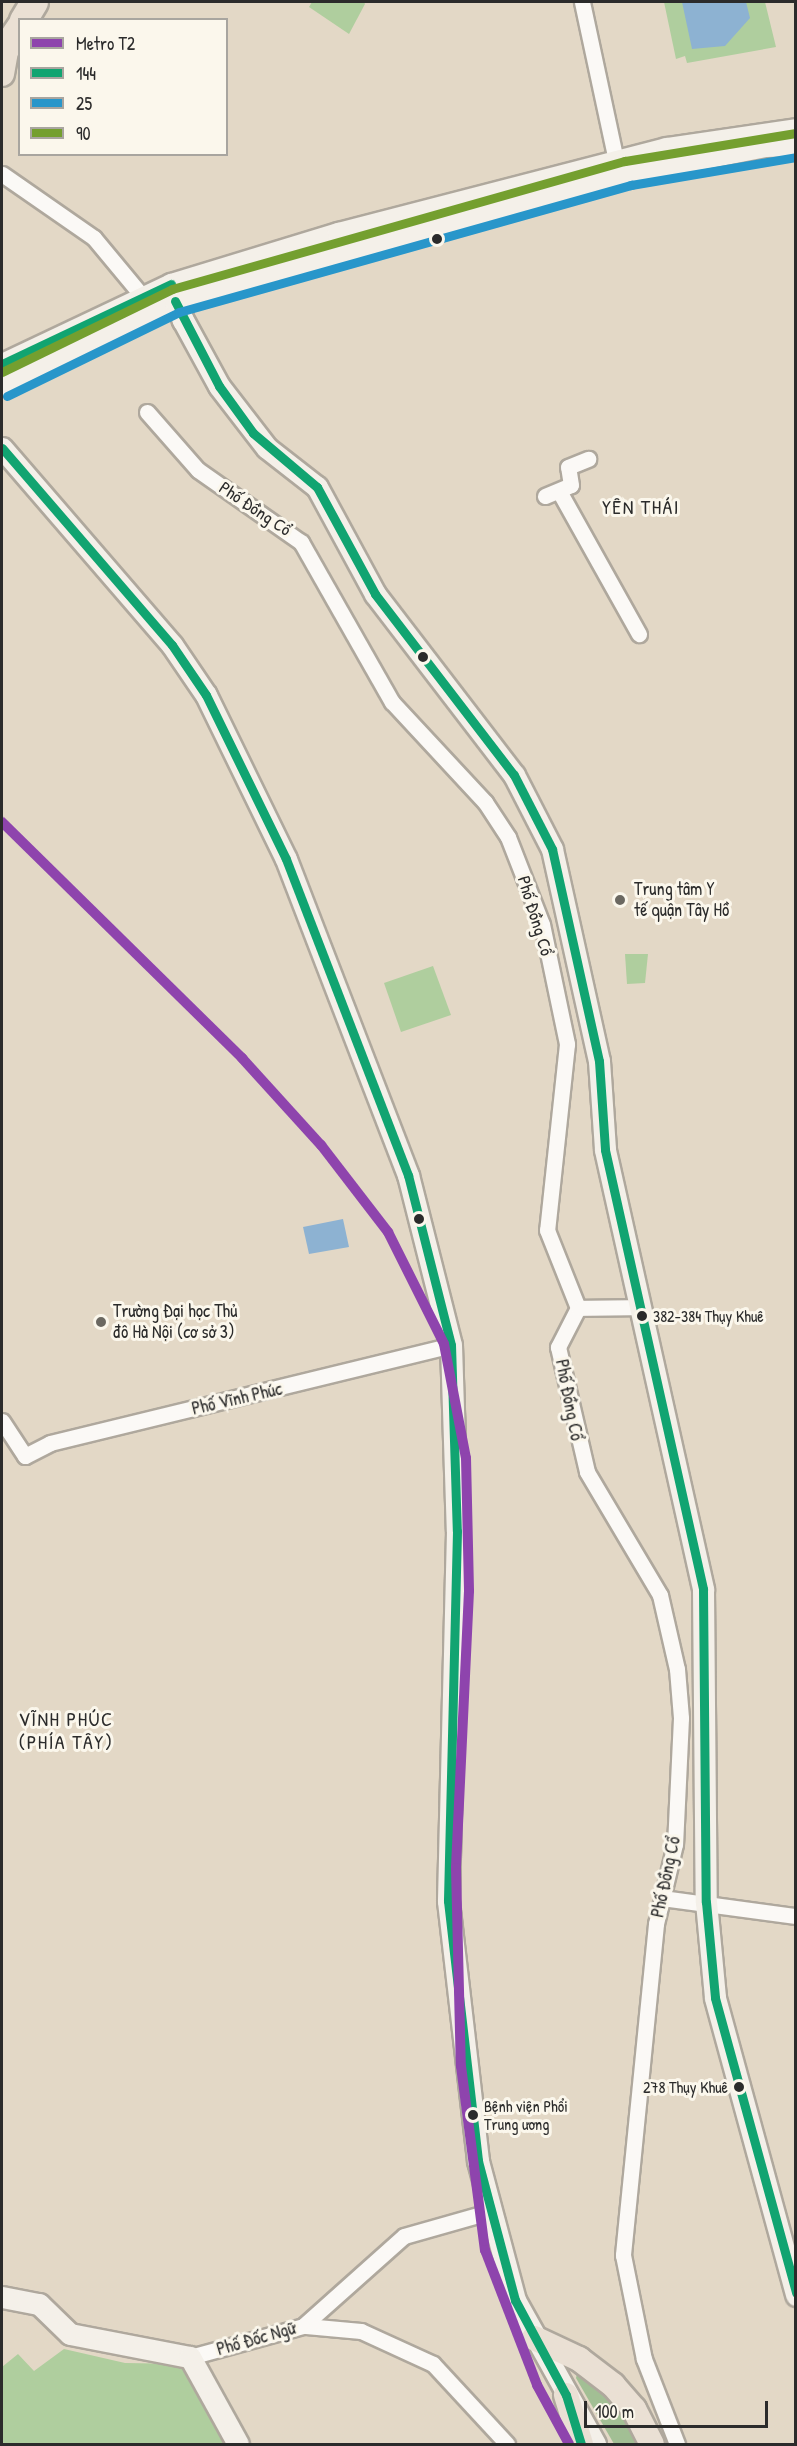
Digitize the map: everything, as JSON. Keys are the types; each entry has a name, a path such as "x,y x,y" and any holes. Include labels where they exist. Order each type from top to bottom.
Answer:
{"highway":[{"path":"24,18 34,2"}],"main road":[{"path":"2,74 14,35"},
{"path":"2,364 144,297 173,293 545,187 668,156 795,129"},
{"path":"545,187 615,160 795,145"},
{"path":"2,385 173,293"},
{"path":"173,293 219,386 253,433 317,487 375,594 528,796 552,849 582,970 599,1061 605,1150 703,1589 706,1902 715,1998 795,2295"},
{"path":"2,448 172,645 206,695 245,767 408,1174 451,1345 458,1532 448,1901 488,2212 515,2300 595,2445"},
{"name":"Phố Đốc Ngữ","path":"2,2297 39,2304 70,2334 190,2357"},
{"path":"534,2338 579,2359 613,2385 634,2409 652,2445"},
{"path":"190,2357 238,2445"},
{"path":"566,2395 581,2445"}],"street":[{"path":"582,2 615,160"},
{"path":"2,174 94,238 144,297"},
{"name":"Phố Đồng Cổ","path":"147,412 198,470 301,542 392,702 485,802 508,837 535,901 567,1044 547,1230 579,1308 558,1347 577,1444 602,1503 660,1594 677,1669 680,1788 675,1844 662,1898 623,2255 644,2359 677,2445"},
{"path":"588,459 568,467 571,485 552,494 639,634"},
{"path":"553,978 582,970"},
{"path":"579,1308 641,1306"},
{"name":"Phố Vĩnh Phúc","path":"2,1421 24,1456 50,1443 451,1345"},
{"path":"662,1898 706,1902 795,1916"},
{"name":"Phố Đốc Ngữ","path":"190,2357 303,2326 404,2236 488,2212"},
{"path":"303,2326 324,2324 361,2331 433,2364 507,2444"}],"green space":[{"path":"312,2 364,2 365,4 349,34 309,7"},
{"path":"664,2 765,2 776,47 687,63 685,56 676,59"},
{"path":"625,954 648,954 645,983 627,984"},
{"path":"433,966 451,1015 401,1032 384,983"},
{"path":"64,2349 125,2363 187,2364 233,2444 2,2444 2,2367 18,2354 34,2371"},
{"path":"578,2369 597,2378 646,2444 614,2444 576,2378"}],"water":[{"path":"682,2 746,2 750,18 725,46 692,49"},
{"path":"343,1219 349,1247 309,1254 303,1227"}],"metro line":[{"name":"T2","path":"2,822 242,1058 321,1145 388,1232 444,1344 466,1458 469,1591 456,1868 461,2066 485,2250 537,2385 569,2444"}],"transit line":[{"name":"90","path":"2,372 172,289 625,161 796,133"},
{"name":"25","path":"7,396 179,312 631,185 796,157"},
{"name":"144","path":"2,364 171,284"},
{"name":"144","path":"175,301 219,386 253,433 317,487 375,594 514,775 552,849 599,1061 605,1150 703,1589 706,1902 715,1998 796,2293"},
{"name":"144","path":"2,448 172,645 206,695 286,859 408,1175 451,1345 457,1531 448,1901 478,2161 515,2300 566,2395 581,2444"}],"place":[{"name":"Trung tâm Y tế quận Tây Hồ","path":"620,900"},
{"name":"382-384 Thụy Khuê","path":"642,1316"},
{"name":"Trường Đại học Thủ đô Hà Nội (cơ sở 3)","path":"101,1322"},
{"name":"278 Thụy Khuê","path":"739,2087"},
{"name":"Bệnh viện Phổi Trung ương","path":"473,2115"}],"district":[{"name":"YÊN THÁI","path":"641,506"},
{"name":"VĨNH PHÚC (PHÍA TÂY)","path":"66,1730"}]}
